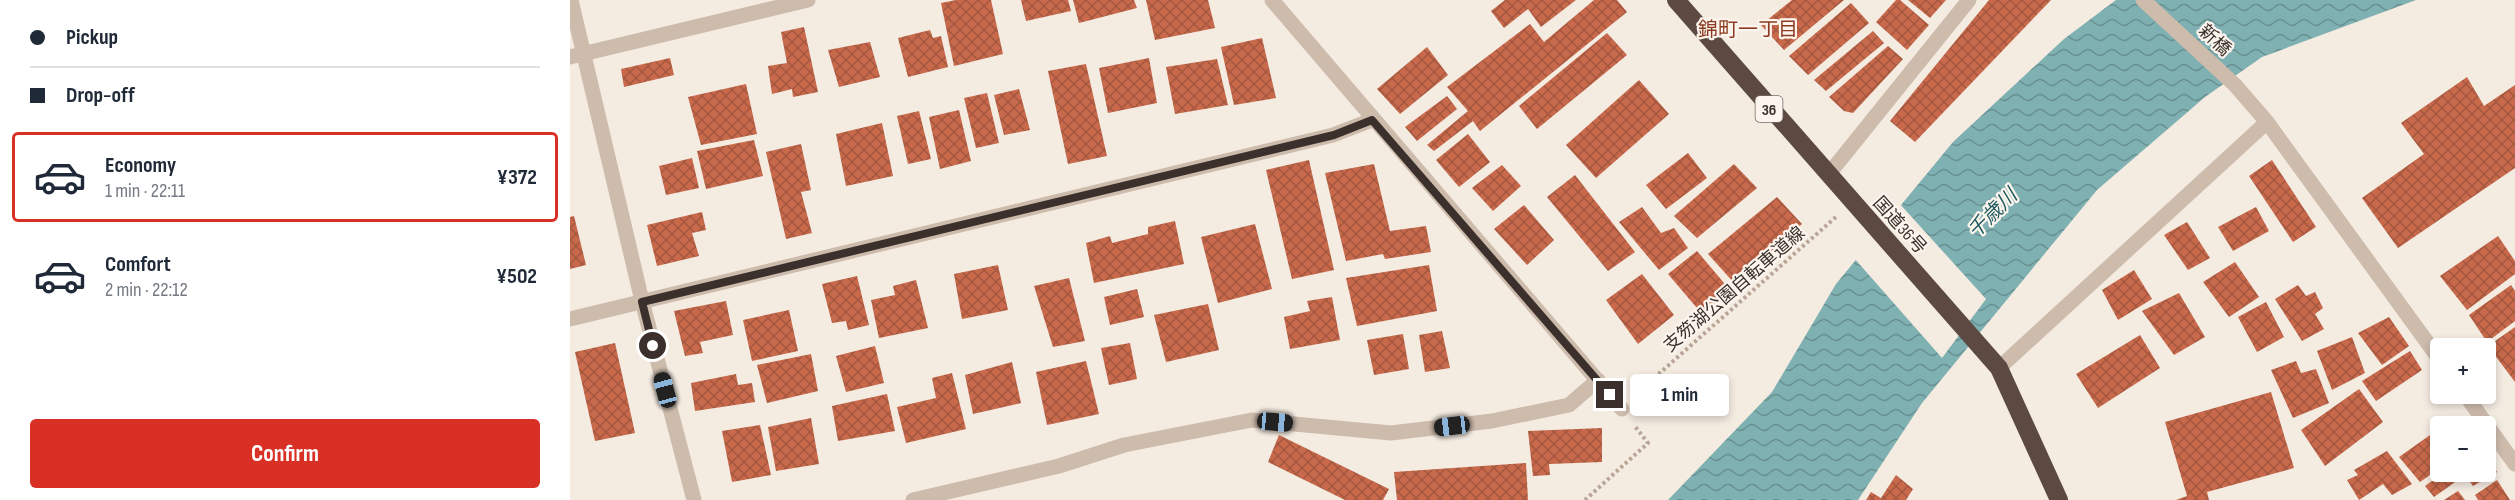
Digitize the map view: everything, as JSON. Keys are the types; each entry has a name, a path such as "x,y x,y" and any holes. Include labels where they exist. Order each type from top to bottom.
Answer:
{"highway":[{"name":"国道36号","path":"1676,0 1999,368 2059,500"}],"street":[{"path":"572,0 577,56 694,500"},
{"path":"577,56 808,0"},
{"path":"1272,0 1372,120 1622,409"},
{"path":"1828,175 1969,0"},
{"name":"新橋","path":"2143,0 2235,85 2267,122 2430,346"},
{"path":"570,319 1334,135 1372,120"},
{"path":"1999,368 2267,122"},
{"path":"913,500 1059,465 1124,445 1252,420 1391,433 1492,421 1569,405 1598,381"},
{"path":"2472,404 2515,464"}],"path":[{"name":"支笏湖公園自転車道線","path":"1622,409 1646,384 1858,209"},
{"path":"1585,500 1647,443 1622,409"}],"water":[{"name":"千歳川","path":"2116,0 2416,0 2262,57 2205,97 2097,190 1922,403 1858,500 1668,500 1772,392 1836,284 1953,142 2064,39"}],"pier":[{"path":"1899,203 1986,299 1942,358 1854,258"}],"building":[{"path":"956,0 991,0 1003,54 954,66 941,3"},
{"path":"1021,0 1068,0 1071,11 1026,21"},
{"path":"1073,0 1134,0 1137,8 1079,23"},
{"path":"1146,0 1208,0 1215,28 1155,40"},
{"path":"1505,0 1576,0 1541,27 1528,9 1504,28 1491,11"},
{"path":"1594,0 1617,0 1627,12 1480,131 1473,121 1434,151 1427,145 1468,111 1447,87 1530,24 1544,42"},
{"path":"1792,0 1844,0 1784,50 1761,25"},
{"path":"1896,0 1900,0 1929,25 1907,50 1876,22"},
{"path":"1908,0 1946,0 1930,18"},
{"path":"1989,0 2051,0 1915,142 1890,121"},
{"path":"1851,3 1869,23 1808,75 1789,56"},
{"path":"804,27 818,92 793,97 792,89 772,94 768,66 787,63 781,32"},
{"path":"930,30 933,38 941,36 948,67 908,77 898,38"},
{"path":"1873,31 1884,43 1826,91 1814,80"},
{"path":"1607,33 1627,55 1537,129 1519,106"},
{"path":"1262,38 1276,98 1234,105 1221,47"},
{"path":"870,42 880,77 839,87 828,50"},
{"path":"1888,46 1903,59 1853,113 1844,111 1829,97"},
{"path":"1427,47 1448,75 1400,114 1377,89"},
{"path":"670,58 674,75 624,87 621,69"},
{"path":"1149,58 1157,103 1108,113 1099,68"},
{"path":"1217,59 1228,105 1175,114 1166,67"},
{"path":"1086,64 1107,156 1068,164 1048,71"},
{"path":"2467,77 2484,106 2515,85 2515,168 2398,248 2362,198 2424,154 2401,123"},
{"path":"1639,80 1669,114 1596,178 1566,145"},
{"path":"746,84 757,134 701,145 688,97"},
{"path":"1019,89 1030,130 1004,135 994,95"},
{"path":"987,93 999,143 976,148 964,98"},
{"path":"1447,96 1457,109 1417,141 1405,127"},
{"path":"959,110 971,161 940,169 929,117"},
{"path":"919,111 931,159 908,164 897,116"},
{"path":"882,123 893,176 846,186 836,134"},
{"path":"1468,134 1490,162 1459,187 1436,160"},
{"path":"754,140 763,176 706,189 697,151"},
{"path":"801,144 811,190 801,192 812,233 786,239 766,152"},
{"path":"1688,153 1707,178 1666,209 1646,185"},
{"path":"692,158 699,188 666,195 659,166"},
{"path":"1309,160 1334,270 1292,279 1266,170"},
{"path":"2272,160 2316,227 2293,242 2249,176"},
{"path":"1374,164 1390,231 1426,226 1431,252 1385,259 1383,254 1346,261 1325,173"},
{"path":"1734,164 1757,188 1697,238 1674,216"},
{"path":"1502,165 1521,186 1493,211 1472,188"},
{"path":"1575,175 1635,252 1608,271 1547,197"},
{"path":"1777,197 1802,224 1735,284 1708,254"},
{"path":"1524,205 1554,240 1527,265 1494,229"},
{"path":"1642,207 1661,233 1674,228 1688,248 1659,270 1619,222"},
{"path":"2256,207 2269,231 2233,251 2218,227"},
{"path":"702,212 706,230 692,233 699,256 657,266 647,225"},
{"path":"574,216 586,265 570,269 570,217"},
{"path":"1175,221 1184,264 1094,283 1086,243 1110,236 1112,243 1148,234 1148,227"},
{"path":"2187,222 2210,258 2188,270 2164,235"},
{"path":"1255,224 1272,289 1218,303 1201,237"},
{"path":"2498,236 2515,261 2515,274 2467,310 2440,276"},
{"path":"1697,251 1730,290 1702,314 1668,274"},
{"path":"2235,262 2259,297 2229,317 2203,282"},
{"path":"998,265 1008,310 962,319 954,274"},
{"path":"1429,265 1437,311 1357,326 1346,278"},
{"path":"2134,270 2152,299 2118,320 2102,290"},
{"path":"1642,274 1674,315 1638,344 1606,300"},
{"path":"857,276 869,325 848,330 846,321 832,323 822,284"},
{"path":"1069,278 1085,341 1053,347 1034,286"},
{"path":"916,280 928,328 879,338 871,300 895,295 893,286"},
{"path":"2298,285 2306,296 2315,292 2323,308 2315,314 2324,329 2302,341 2275,299"},
{"path":"2511,285 2515,291 2515,321 2492,338 2484,338 2469,315"},
{"path":"1137,289 1144,317 1110,325 1104,297"},
{"path":"2179,293 2205,337 2174,355 2142,311"},
{"path":"1332,297 1340,340 1290,349 1284,317 1310,311 1307,301"},
{"path":"726,301 733,335 700,342 703,353 685,356 674,311"},
{"path":"2266,302 2284,337 2257,352 2238,317"},
{"path":"1208,304 1219,350 1166,362 1154,315"},
{"path":"789,310 798,351 752,361 743,320"},
{"path":"2389,317 2409,346 2382,365 2358,333"},
{"path":"2515,327 2515,382 2496,357 2496,340"},
{"path":"1442,331 1450,368 1425,372 1419,335"},
{"path":"1403,334 1409,369 1374,375 1367,340"},
{"path":"2140,335 2160,368 2098,408 2076,374"},
{"path":"2352,337 2365,373 2332,390 2317,351"},
{"path":"615,343 635,433 595,441 575,352"},
{"path":"1130,343 1137,379 1109,385 1101,348"},
{"path":"875,346 884,383 846,392 836,356"},
{"path":"2410,351 2422,370 2376,401 2362,381"},
{"path":"811,354 818,391 767,403 757,365"},
{"path":"1086,361 1099,414 1047,425 1036,372"},
{"path":"2296,361 2301,373 2316,369 2329,403 2293,418 2271,370"},
{"path":"1012,362 1021,403 973,414 965,375"},
{"path":"952,373 966,429 906,443 897,407 936,398 932,378"},
{"path":"736,374 738,385 752,383 755,402 695,411 691,383"},
{"path":"2359,389 2383,422 2325,466 2301,430"},
{"path":"2271,392 2294,468 2207,492 2209,500 2176,500 2187,496 2165,422"},
{"path":"887,394 895,431 838,441 832,406"},
{"path":"811,418 819,464 776,471 768,427"},
{"path":"760,425 771,475 732,482 722,431"},
{"path":"1602,428 1602,462 1549,464 1550,475 1533,476 1528,431"},
{"path":"1279,435 1389,489 1383,500 1345,500 1268,462"},
{"path":"2430,435 2430,475 2420,482 2399,457"},
{"path":"2387,451 2412,484 2392,495 2383,484 2359,500 2347,480 2358,475 2354,470"},
{"path":"1526,463 1528,500 1397,500 1394,472"},
{"path":"1896,475 1913,489 1906,500 1866,500 1871,492 1881,498"},
{"path":"2496,481 2510,500 2478,500 2475,495"},
{"path":"2431,482 2455,482 2434,497 2425,486"},
{"path":"2458,491 2465,500 2444,500"}],"district":[{"name":"錦町一丁目","path":"1748,29"}],"route":[{"path":"653,346 642,302 1334,135 1372,120 1610,395"}]}
